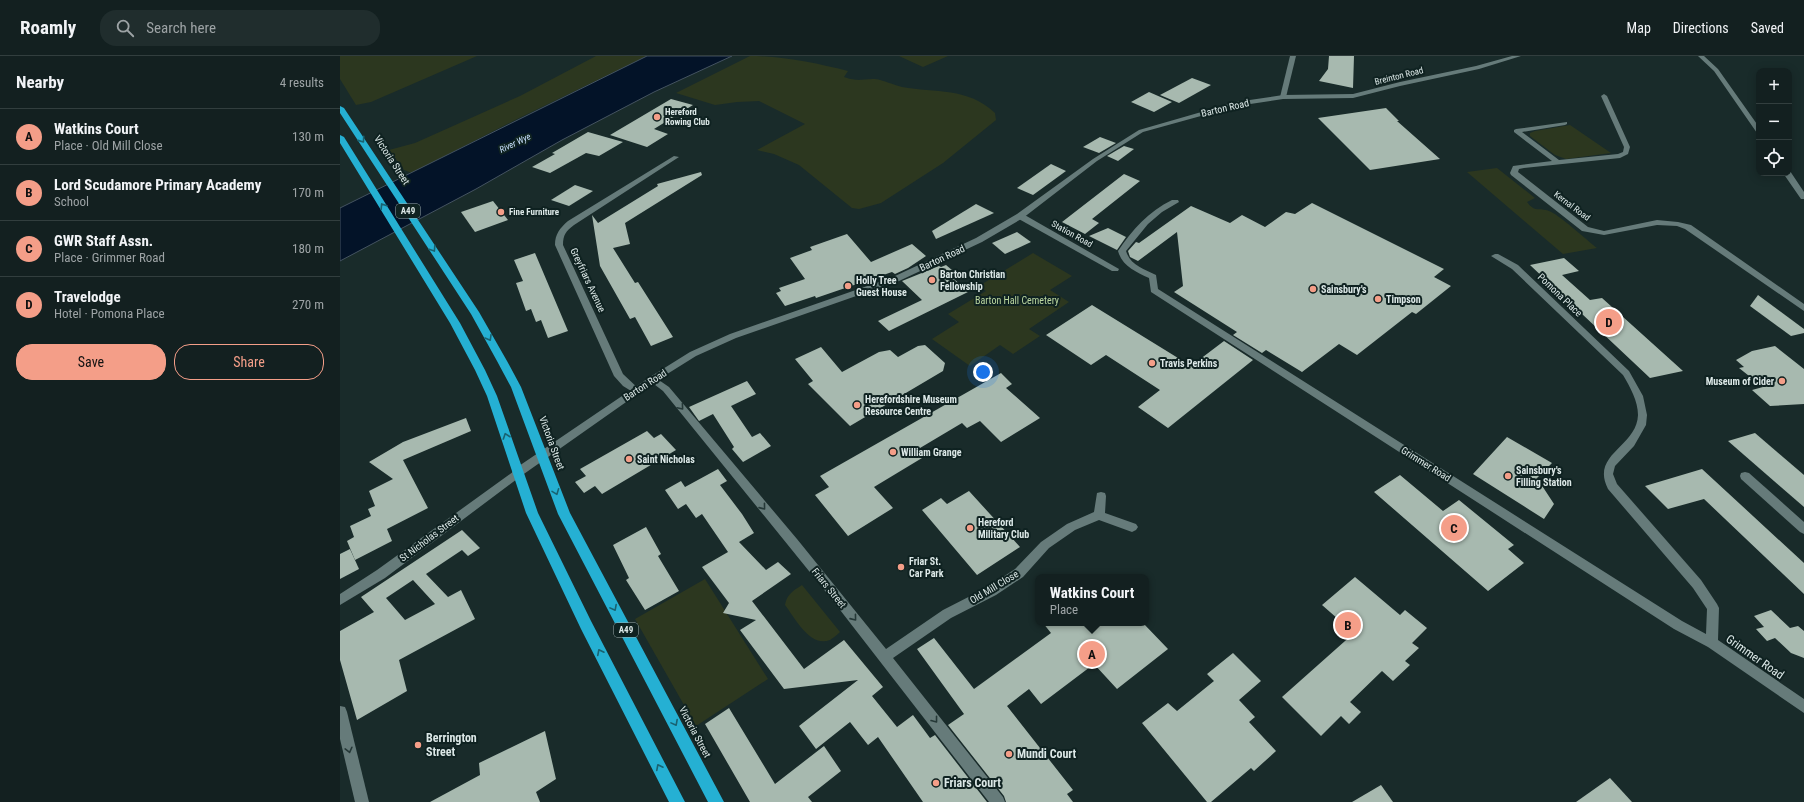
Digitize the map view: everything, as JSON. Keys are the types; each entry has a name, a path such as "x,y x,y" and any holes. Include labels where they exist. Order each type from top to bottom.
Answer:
{"highway":[{"name":"Victoria Street","path":"340,108 476,314 516,387 564,514 716,802"},
{"name":"A49","path":"340,137 455,323 492,396 517,473 532,512 580,612 677,802"}],"street":[{"path":"1283,97 1293,56"},
{"name":"Breinton Road","path":"1283,97 1353,96 1400,84 1477,68 1518,56"},
{"path":"1701,56 1716,70 1756,128"},
{"name":"Kernal Road","path":"1604,96 1627,148 1626,153 1620,156 1524,166 1516,168 1514,173 1585,229 1604,233 1667,222 1678,223 1688,227 1804,308"},
{"name":"Barton Road","path":"517,473 653,379 713,344 896,279 979,240 1020,216 1095,160 1141,131 1236,104 1283,97"},
{"path":"1556,162 1516,131 1565,123"},
{"name":"Greyfriars Avenue","path":"636,391 626,384 619,376 601,333 559,246 558,238 561,231 571,223 676,157"},
{"path":"1789,176 1804,197"},
{"name":"Grimmer Road","path":"1175,202 1163,207 1129,239 1122,251 1123,258 1153,277 1154,290 1678,625 1712,643 1804,707"},
{"name":"Station Road","path":"1020,216 1115,269"},
{"name":"Pomona Place","path":"1495,256 1515,267 1626,373 1636,389 1641,403 1643,424 1638,435 1612,461 1608,473"},
{"name":"Friars Street","path":"653,379 666,389 885,657 998,802"},
{"name":"St Nicholas Street","path":"340,600 381,574 517,473"},
{"name":"Grimmer Road","path":"1608,473 1612,486 1697,584 1713,608 1712,643"},
{"path":"1745,476 1804,529"},
{"path":"1100,496 1099,515 1132,527"},
{"name":"Old Mill Close","path":"885,657 947,614 992,591 1019,573 1045,545 1072,526 1099,515"},
{"path":"340,712 362,802"}],"green space":[{"path":"340,56 477,56 371,102 356,105 340,79"},
{"path":"596,56 647,56 517,119 412,173 404,170 389,150 415,143 520,96"},
{"path":"750,56 775,57 848,71 844,77 853,79 875,79 902,87 951,92 974,99 985,105 995,113 996,120 943,163 881,203 859,209 852,208 799,165 774,154 757,150 805,124 759,101 715,105 676,93"},
{"path":"899,56 948,56 923,67"},
{"path":"1570,125 1611,153 1566,159 1555,155 1530,136 1530,133 1535,131"},
{"path":"1497,168 1535,198 1527,202 1532,207 1553,213 1597,248 1563,254 1467,172"},
{"name":"Barton Hall Cemetery","path":"1033,253 1072,276 1050,290 1069,302 1029,329 1040,336 1013,354 1000,345 970,366 932,339 959,322 948,314 986,291 979,286"},
{"path":"705,579 768,679 696,726 635,619"},
{"path":"802,585 840,632 830,640 816,640 810,636 798,624 785,605 789,595"}],"water":[{"name":"River Wye","path":"647,56 732,56 654,92 562,140 476,189 340,261 340,208"}],"building":[{"path":"1329,56 1354,56 1353,88 1319,81 1328,69"},
{"path":"1192,78 1211,85 1179,103 1160,95"},
{"path":"1149,92 1172,102 1154,112 1131,102"},
{"name":"Hereford Rowing Club","path":"671,99 693,105 654,129 668,134 647,147 610,135"},
{"path":"1386,108 1399,121 1397,121 1440,159 1370,170 1318,118"},
{"path":"588,132 623,142 599,156 586,153 550,173 532,167 555,154 552,153"},
{"path":"1100,137 1116,143 1099,153 1083,147"},
{"path":"1124,146 1134,149 1118,161 1107,156"},
{"path":"1051,164 1066,171 1033,195 1017,188"},
{"path":"701,172 702,175 625,223 630,244 613,248 635,283 638,282 673,337 651,346 635,317 630,319 600,266 592,215 598,223 658,186 657,184"},
{"path":"1124,174 1140,181 1092,219 1099,223 1085,234 1062,222"},
{"path":"575,185 593,191 569,206 551,200"},
{"path":"493,201 508,220 475,232 461,212"},
{"name":"Sainsbury's","path":"1312,203 1444,269 1434,277 1451,286 1416,314 1412,312 1357,355 1339,344 1302,372 1266,350 1262,353 1233,335 1237,332 1174,292 1183,286 1177,232 1138,261 1130,257 1128,251 1136,242 1139,243 1191,206 1230,223 1242,215 1265,227 1286,212 1295,214"},
{"path":"976,204 994,213 936,239 932,231"},
{"path":"1108,228 1126,237 1117,250 1089,236"},
{"path":"1017,232 1031,242 1005,254 992,243"},
{"path":"847,234 871,262 912,244 926,256 908,268 895,274 892,272 816,298 815,296 785,306 776,293 781,291 779,288 805,279 790,258 812,250 810,247"},
{"path":"535,253 568,331 548,338 541,320 536,322 531,309 526,311 516,283 523,281 514,260"},
{"path":"1564,258 1579,271 1562,275 1590,300 1602,298 1683,371 1650,378 1530,265"},
{"path":"946,265 959,276 953,278 968,292 889,331 878,321 922,300 902,281 939,266 941,267"},
{"path":"1758,295 1804,329 1804,333 1791,336 1750,306"},
{"path":"1092,305 1191,366 1224,341 1253,360 1168,428 1138,407 1160,390 1106,355 1091,365 1046,335"},
{"name":"Herefordshire Museum Resource Centre","path":"925,345 945,363 943,371 850,426 808,384 813,381 795,359 821,347 842,372 879,352 890,350 898,357 918,346"},
{"name":"Museum of Cider","path":"1775,346 1804,369 1804,404 1770,406 1752,390 1763,387 1739,368 1744,367 1736,360 1752,351"},
{"name":"William Grange","path":"1001,373 1012,384 1006,388 1040,418 1001,442 980,421 967,428 962,423 920,448 927,455 874,487 893,508 848,536 815,495 829,487 820,476"},
{"path":"747,381 756,394 731,406 752,437 760,433 771,446 743,462 732,449 734,447 713,414 699,421 689,407"},
{"path":"466,418 471,431 403,460 428,508 387,529 392,541 355,560 347,541 354,537 350,526 371,516 368,509 375,506 369,491 393,479 369,462 403,442"},
{"name":"Saint Nicholas","path":"647,431 654,438 661,434 676,450 602,494 595,486 584,493 575,482 586,476 580,469"},
{"path":"1755,433 1804,475 1804,507 1728,441"},
{"name":"Sainsbury's Filling Station","path":"1507,437 1552,463 1537,478 1554,504 1544,519 1473,474"},
{"path":"718,469 727,481 720,485 754,533 739,542 766,570 778,562 791,574 752,601 804,669 844,640 883,687 872,696 897,727 913,715 930,738 935,735 987,802 923,802 878,737 868,745 850,722 816,749 799,726 858,680 784,689 740,630 756,620 723,613 729,603 702,567 728,552 702,514 696,518 686,504 678,509 665,490 681,481 685,487"},
{"path":"1702,469 1804,563 1804,594 1704,499 1668,509 1645,486"},
{"path":"1400,475 1443,511 1459,500 1514,545 1508,549 1524,563 1488,591 1374,492"},
{"name":"Hereford Military Club","path":"969,491 1020,547 977,575 922,510 941,498 947,504"},
{"path":"646,527 661,554 658,556 679,591 645,610 626,580 629,578 613,545"},
{"path":"462,530 480,548 468,556 462,550 426,574 448,597 461,590 475,619 399,660 407,691 357,720 340,660 340,631 374,612 361,597","holes":["413,580 435,604 405,620 386,598"]},
{"path":"350,549 359,569 340,579 340,554"},
{"path":"1355,577 1400,615 1405,610 1427,628 1412,643 1419,648 1405,661 1410,665 1393,681 1382,671 1350,702 1361,712 1349,724 1341,716 1321,736 1282,697 1354,633 1322,605"},
{"path":"1771,610 1790,628 1798,626 1804,631 1804,658 1791,653 1775,638 1767,641 1756,629 1764,627 1754,616"},
{"path":"1045,626 1146,626 1168,649 1117,689 1094,664 1041,704 1029,689 1007,706 1073,790 1067,794 1073,802 1006,802 1004,796 948,725 964,714 917,649 934,638 974,689 1051,633"},
{"path":"1233,653 1261,681 1239,700 1255,717 1249,722 1276,751 1254,771 1251,768 1211,802 1207,802 1142,723 1168,703 1177,711 1214,681 1207,674"},
{"path":"729,708 775,784 824,746 841,771 808,797 812,802 750,802 705,724"},
{"path":"545,731 556,779 536,792 540,802 430,802 480,775 479,763"},
{"path":"1610,778 1632,802 1576,802"},
{"path":"1381,785 1393,802 1352,802"}],"place":[{"name":"Hereford Rowing Club","path":"657,117"},
{"name":"Fine Furniture","path":"501,212"},
{"name":"Barton Christian Fellowship","path":"932,280"},
{"name":"Holly Tree Guest House","path":"848,286"},
{"name":"Sainsbury's","path":"1313,289"},
{"name":"Timpson","path":"1378,299"},
{"name":"Travelodge","path":"1609,322"},
{"name":"Travis Perkins","path":"1152,363"},
{"name":"Museum of Cider","path":"1782,381"},
{"name":"Herefordshire Museum Resource Centre","path":"857,405"},
{"name":"William Grange","path":"893,452"},
{"name":"Saint Nicholas","path":"629,459"},
{"name":"Sainsbury's Filling Station","path":"1508,476"},
{"name":"Hereford Military Club","path":"970,528"},
{"name":"GWR Staff Assn.","path":"1454,528"},
{"name":"Friar St. Car Park","path":"901,567"},
{"name":"Lord Scudamore Primary Academy","path":"1348,625"},
{"name":"Watkins Court","path":"1092,654"},
{"name":"Berrington Street","path":"418,745"},
{"name":"Mundi Court","path":"1009,754"},
{"name":"Friars Court","path":"936,783"}]}
